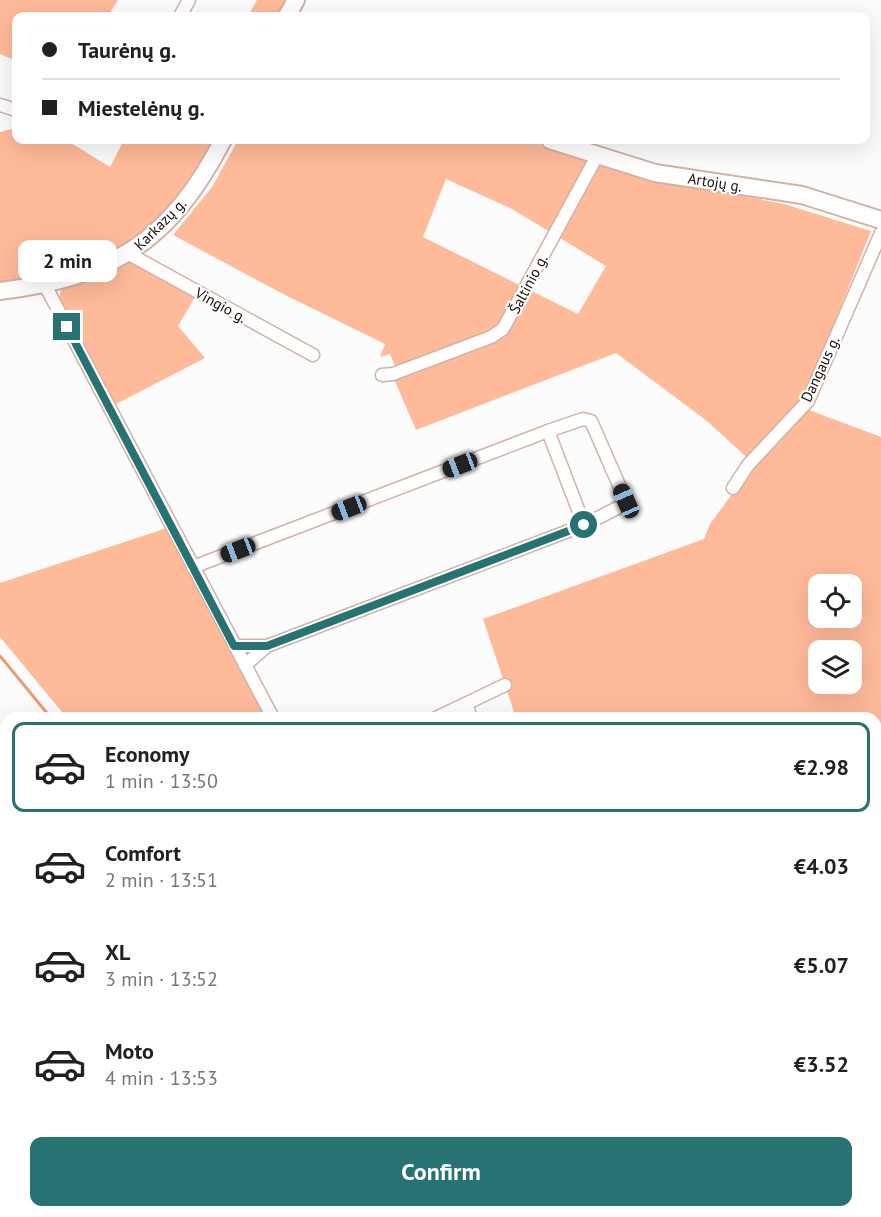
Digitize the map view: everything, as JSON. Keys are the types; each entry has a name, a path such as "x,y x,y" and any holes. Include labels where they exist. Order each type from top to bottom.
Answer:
{"main road":[{"name":"Karkazų g.","path":"0,291 45,285 84,274 129,254 160,228 198,185 221,144"},
{"name":"Artojų g.","path":"562,144 655,173 802,195 881,220"}],"street":[{"name":"Šaltinio g.","path":"382,375 393,374 491,337 503,329 597,156"},
{"name":"Dangaus g.","path":"733,488 748,465 808,401 881,233"},
{"name":"Vingio g.","path":"129,254 313,356"},
{"path":"45,285 270,712"},
{"path":"193,567 548,431 583,419 591,421 626,501 623,506 584,525 267,646 245,665"},
{"path":"548,431 584,525"},
{"path":"234,646 267,646"},
{"path":"449,712 505,685"},
{"path":"466,704 469,712"}],"shaded area":[{"path":"0,0 118,0 110,12 12,12 12,59 0,54"},
{"path":"257,0 290,0 283,12 250,12"},
{"path":"12,129 12,144 73,144 110,167 122,144 215,144 195,177 159,221 130,244 72,272 0,285 0,132"},
{"path":"236,144 539,144 569,155 661,180 784,204 871,231 801,407 881,437 881,712 514,712 483,619 704,539 710,524 754,464 707,421 616,353 416,430 394,379 400,378 390,354 380,357 385,344 285,295 173,235 212,187","holes":["446,179 512,209 606,266 578,314 423,237"]},
{"path":"130,262 195,297 178,326 205,358 114,405 59,303 61,289"},
{"path":"167,528 262,712 62,712 0,637 0,583"}],"waterway":[{"path":"0,656 46,712"}],"route":[{"path":"67,327 234,646 267,646 584,525"}]}
